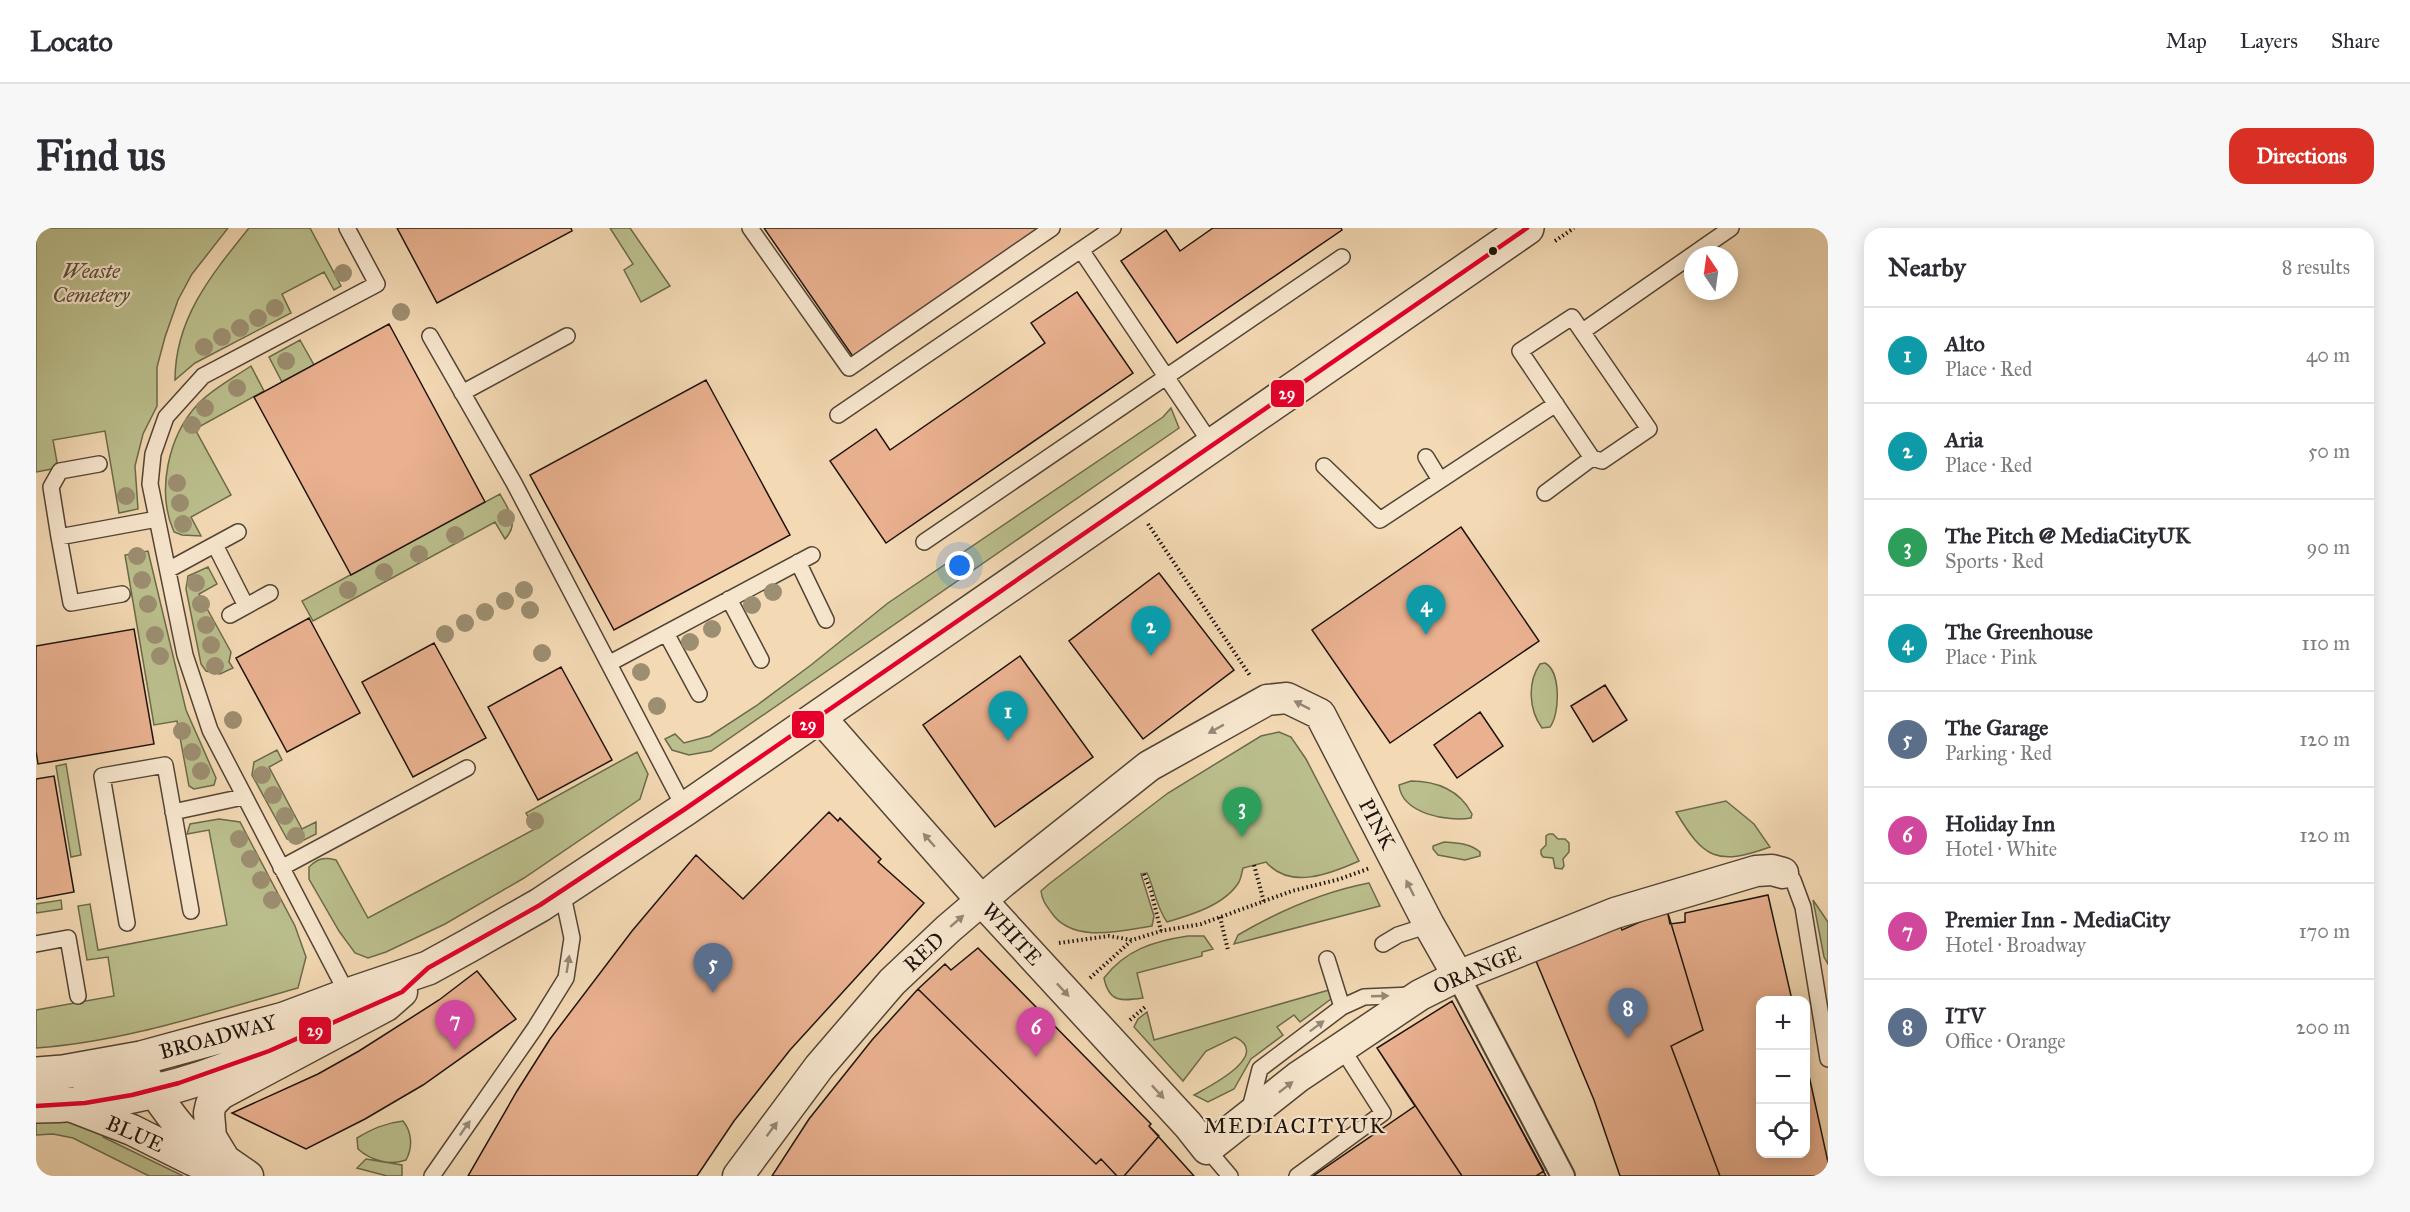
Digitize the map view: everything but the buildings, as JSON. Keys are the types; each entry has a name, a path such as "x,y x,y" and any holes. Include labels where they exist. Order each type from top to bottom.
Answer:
{"street":[{"name":"BROADWAY","path":"36,1074 63,1072 162,1053 284,1019 348,994 428,968 530,911 820,717 1527,228"},
{"name":"PINK","path":"1267,700 1287,698 1320,714 1563,1176"},
{"name":"RED","path":"738,1176 819,1067 892,982 981,900 1149,766 1267,700"},
{"name":"WHITE","path":"820,717 981,900 1188,1125 1207,1149"},
{"name":"ORANGE","path":"1207,1149 1298,1077 1341,1047 1420,995 1458,976 1615,913 1651,901 1756,871 1772,870 1784,873"},
{"name":"BROADWAY","path":"235,1171 211,1137 209,1126 211,1104 221,1094 386,1005 428,968"},
{"name":"BROADWAY","path":"36,1106 70,1106 105,1101 224,1070 402,992"},
{"name":"BROADWAY","path":"36,1088 103,1078 146,1077 153,1090 196,1143 235,1171"},
{"name":"BLUE","path":"70,1106 132,1130 192,1160 235,1171"}],"lane":[{"path":"347,228 377,284 203,376 166,417 153,454 150,484 185,655 210,730 348,994"},
{"path":"750,228 849,368 1052,228"},
{"path":"838,415 1113,228"},
{"path":"1583,331 1731,228"},
{"path":"1080,250 1212,445"},
{"path":"924,542 1342,257"},
{"path":"1572,317 1649,429 1602,461 1592,458 1556,404 1520,351 1572,317"},
{"path":"430,336 514,483 685,809"},
{"path":"462,393 567,336"},
{"path":"1324,466 1380,520 1556,404"},
{"path":"1426,457 1440,480"},
{"path":"1545,493 1592,458"},
{"path":"99,464 60,471 55,479 51,488 59,537 71,603 122,594"},
{"path":"59,537 157,519"},
{"path":"168,570 238,532"},
{"path":"214,545 246,606"},
{"path":"610,663 805,559 826,620"},
{"path":"230,615 270,593"},
{"path":"729,599 761,660"},
{"path":"666,633 699,694"},
{"path":"127,922 102,776 165,765 190,911"},
{"path":"281,868 467,768"},
{"path":"173,812 243,797"},
{"path":"1784,873 1793,880 1799,892 1828,1059"},
{"path":"432,1176 535,1028 566,978 572,938 562,891"},
{"path":"1383,944 1398,935 1429,925"},
{"path":"36,944 68,939 78,996"},
{"path":"1327,959 1342,1007"},
{"path":"1815,980 1828,990"},
{"path":"1247,1118 1260,1069 1342,1007 1364,997 1420,995"},
{"path":"1297,1176 1383,1113 1341,1047"},
{"path":"1207,1149 1230,1176"}],"path":[{"path":"1146,521 1267,700"},
{"path":"1056,943 1109,936 1132,940 1201,924 1292,891 1340,879 1396,859"},
{"path":"1254,866 1264,902"},
{"path":"1144,874 1151,891 1161,932"},
{"path":"1220,917 1228,950"},
{"path":"1088,979 1132,940"},
{"path":"1124,1025 1145,1007"}],"green space":[{"name":"Weaste Cemetery","path":"36,228 228,228 192,274 178,300 165,337 157,367 157,406 143,434 135,466 138,509 119,513 105,431 53,440 57,462 52,469 36,472"},
{"path":"249,228 310,228 341,286 334,290 324,272 282,294 291,313 195,363 175,380 181,337 198,298 222,262"},
{"path":"610,228 630,228 670,286 641,302 624,270 633,264"},
{"path":"300,340 314,365 282,382 269,357"},
{"path":"251,366 264,391 195,429 231,495 191,517 201,536 174,532 166,500 166,482 172,448 179,432 198,404"},
{"path":"1171,408 1179,428 711,751 689,755 672,750 665,739 675,734 684,743 710,736 756,706 888,603 1163,417"},
{"path":"500,494 512,522 512,528 505,539 495,522 313,621 302,601"},
{"path":"148,551 186,710 216,778 214,785 194,789 189,786 177,721 154,725 125,555"},
{"path":"208,567 217,584 199,594 231,652 229,662 233,668 220,674 206,671 201,664 186,589 188,576"},
{"path":"1545,663 1554,675 1557,703 1556,713 1550,727 1542,728 1534,713 1531,688 1536,671 1540,664"},
{"path":"1279,732 1291,737 1306,759 1359,861 1336,871 1311,877 1287,875 1276,871 1266,862 1243,868 1239,882 1225,897 1207,908 1167,922 1160,910 1147,873 1141,874 1154,916 1152,926 1112,932 1084,932 1060,922 1051,912 1043,900 1041,891 1049,884 1168,793 1261,736"},
{"path":"277,750 282,760 269,767 302,829 316,822 316,834 298,843 287,839 252,775 254,762"},
{"path":"637,752 648,774 640,799 524,878 445,924 386,952 368,958 355,953 339,931 309,879 309,867 315,862 325,859 336,860 368,918 535,829 526,813"},
{"path":"66,764 81,855 71,857 56,766"},
{"path":"1411,781 1446,788 1467,806 1472,814 1471,818 1450,819 1417,809 1402,795 1399,785"},
{"path":"1726,801 1754,824 1770,847 1737,856 1724,857 1714,854 1704,849 1695,840 1676,812"},
{"path":"219,819 240,822 295,926 306,957 298,988 135,1033 69,1045 36,1048 36,1010 114,996 108,957 87,960 78,906 90,904 98,950 227,925 209,830 187,834 190,824"},
{"path":"1553,834 1558,839 1565,839 1569,843 1569,852 1563,859 1562,869 1555,868 1553,858 1543,857 1541,854 1541,850 1546,845 1546,836"},
{"path":"1444,842 1472,847 1480,852 1480,856 1465,860 1438,855 1433,846"},
{"path":"1369,883 1380,906 1234,944 1238,935 1285,910 1318,897"},
{"path":"61,900 62,909 36,913 36,904"},
{"path":"1813,900 1828,922 1828,964 1824,957"},
{"path":"1188,936 1204,936 1213,949 1202,952 1202,956 1137,973 1143,998 1123,1000 1109,992 1104,978 1121,960 1152,944"},
{"path":"1329,990 1331,999 1300,1022 1294,1015 1277,1027 1283,1035 1251,1059 1234,1089 1208,1102 1194,1095 1224,1077 1243,1061 1246,1052 1245,1044 1235,1037 1206,1051 1183,1081 1134,1027 1138,1019 1147,1012 1154,1040"},
{"path":"36,1116 72,1118 106,1129 103,1137 183,1176 149,1176 73,1138 53,1134 36,1135"},
{"path":"403,1121 410,1140 410,1150 406,1160 380,1161 358,1149 357,1138 379,1127"},
{"path":"366,1159 402,1165 402,1176 387,1176 357,1168"}],"transit line":[{"name":"29","path":"36,1106 85,1103 132,1095 179,1083 269,1051 402,992 428,968 540,905 685,809 1527,228"}],"place":[{"name":"The Greenhouse","path":"1426,635"},
{"name":"Aria","path":"1151,656"},
{"name":"Alto","path":"1008,741"},
{"name":"The Pitch @ MediaCityUK","path":"1242,837"},
{"name":"The Garage","path":"713,993"},
{"name":"ITV","path":"1628,1038"},
{"name":"Premier Inn - MediaCity","path":"455,1050"},
{"name":"Holiday Inn","path":"1036,1057"}],"district":[{"name":"MEDIACITYUK","path":"1295,1125"}]}
